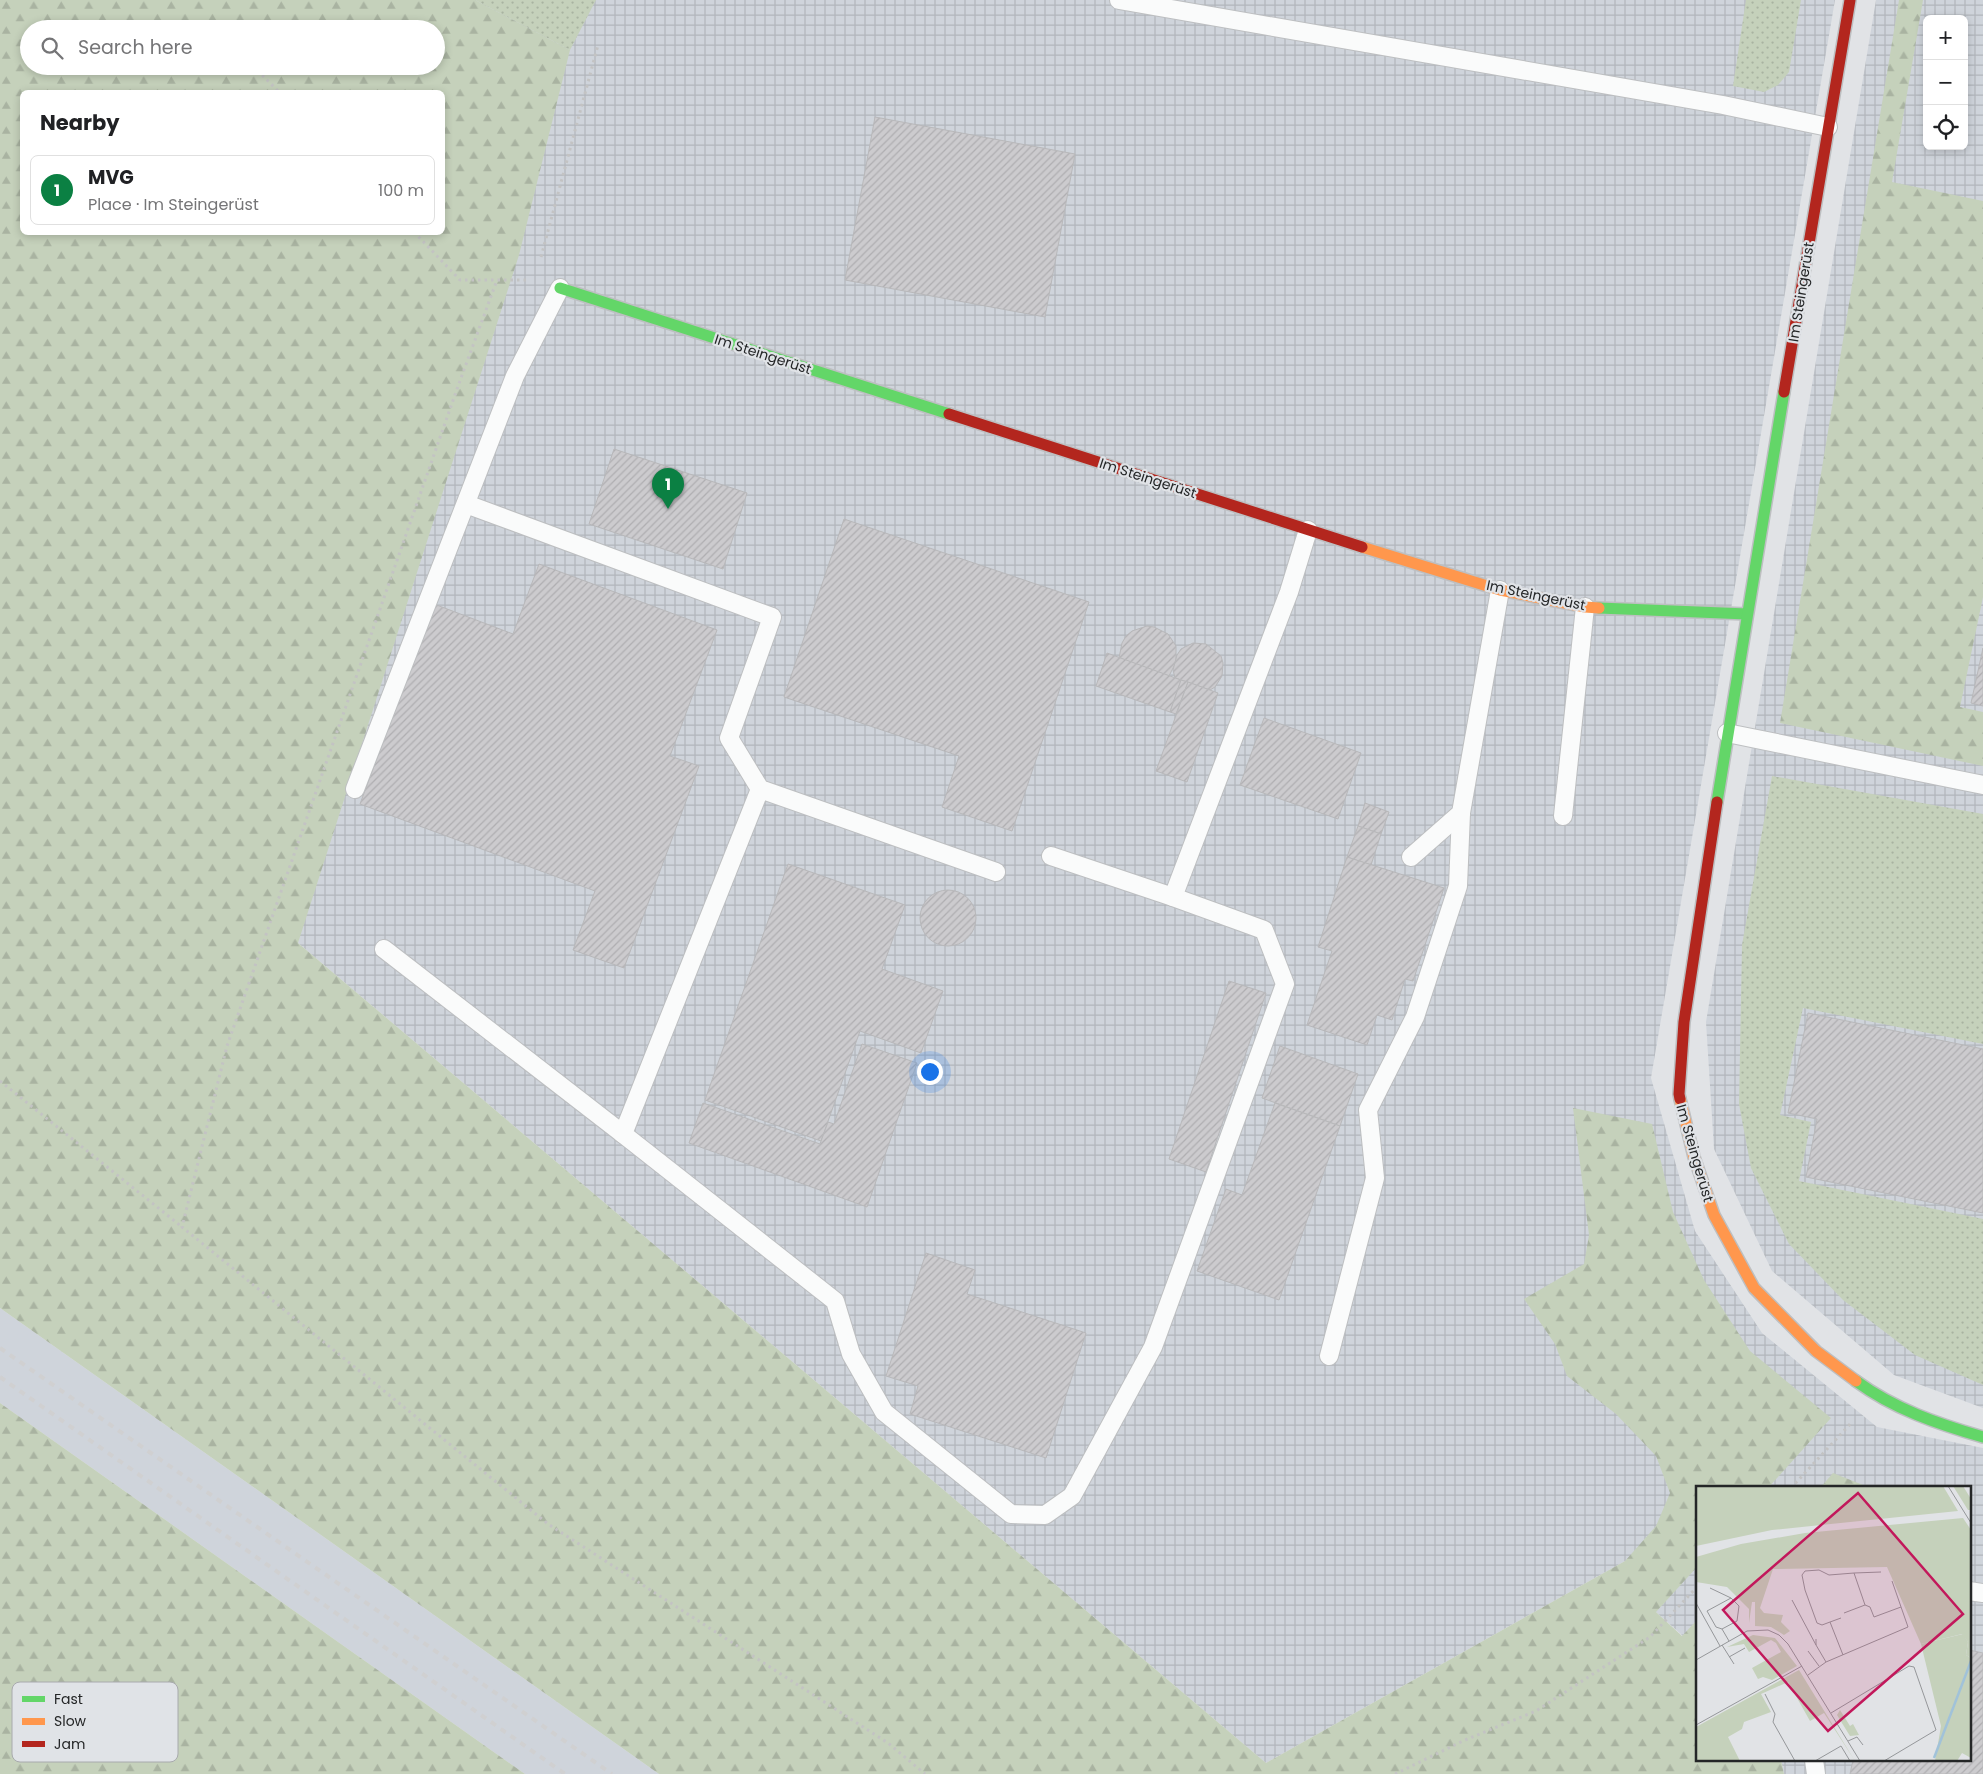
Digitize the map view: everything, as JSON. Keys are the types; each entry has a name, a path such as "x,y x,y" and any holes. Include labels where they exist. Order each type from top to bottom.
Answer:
{"street":[{"name":"Im Steingerüst","path":"1850,0 1727,733 1684,1022 1679,1094 1694,1157 1714,1215 1754,1288 1816,1351 1877,1396 1935,1423 1983,1437"},
{"name":"Im Steingerüst","path":"560,288 1308,530 1500,590 1585,607 1747,614"}],"lane":[{"path":"1120,0 1723,105 1828,127"},
{"path":"355,789 515,376 560,288"},
{"path":"466,504 772,617 729,738 760,788 996,872"},
{"path":"1173,897 1289,592 1308,530"},
{"path":"1328,1356 1375,1178 1368,1110 1415,1017 1458,886 1461,813 1500,590"},
{"path":"1563,816 1585,607"},
{"path":"1727,733 1983,785"},
{"path":"623,1134 760,788"},
{"path":"1411,857 1461,813"},
{"path":"384,948 835,1301 852,1354 884,1412 1011,1514 1045,1515 1072,1496 1153,1347 1285,984 1264,930 1051,856"},
{"path":"1970,1591 1983,1593"}],"path":[{"path":"535,279 598,45"},
{"path":"262,75 276,90"},
{"path":"417,235 460,280 535,279 560,288"},
{"path":"182,1227 227,1046 497,280"},
{"path":"0,1081 548,1524 888,1743 925,1774"},
{"path":"1793,1486 1877,1396"},
{"path":"1395,1774 1465,1740 1536,1711 1650,1637 1696,1588"}],"shaded area":[{"path":"89,0 1835,0 1651,1078 1695,1231 1762,1333 1877,1427 1983,1448 1983,1774 1784,1774 1781,1762 1970,1762 1970,1486 1696,1486 1696,1621 1683,1636 1656,1612 1625,1561 1266,1763 298,943 441,235 445,235 445,90 442,90 438,75 445,75 445,20 328,20"},
{"path":"1876,0 1983,0 1983,1408 1894,1375 1772,1271 1714,1149 1706,1022"},
{"path":"0,1308 659,1774 525,1774 0,1403"}],"green space":[{"path":"0,0 475,0 570,50 519,255 298,943 1266,1763 1625,1561 1656,1526 1670,1493 1656,1456 1616,1414 1567,1376 1555,1344 1524,1299 1584,1264 1589,1235 1573,1108 1652,1124 1673,1212 1704,1280 1750,1351 1831,1418 1770,1486 1696,1486 1696,1568 1656,1612 1682,1636 1696,1621 1696,1762 1781,1762 1784,1774 659,1774 0,1308"},
{"path":"475,0 596,0 570,50"},
{"path":"1746,0 1801,0 1789,72 1778,85 1764,92 1733,86"},
{"path":"1899,0 1923,0 1892,182 1983,201 1983,597 1960,707 1983,712 1983,766 1780,723"},
{"path":"1772,776 1983,814 1983,1044 1803,1008 1780,1115 1811,1122 1799,1181 1983,1219 1983,1385 1915,1355 1843,1300 1789,1244 1751,1168 1739,1104 1742,945"},
{"path":"0,1403 525,1774 0,1774"},
{"path":"1833,1473 1863,1485 1862,1486 1822,1486"}],"building":[{"path":"875,117 1075,154 1045,317 845,280"},
{"path":"614,449 747,493 723,569 589,524"},
{"path":"844,519 1089,602 1012,831 942,807 959,756 784,697"},
{"path":"539,564 717,630 670,756 699,766 624,968 573,950 595,891 360,804 434,604 513,634"},
{"path":"1147,626 1154,627 1168,634 1176,646 1176,662 1169,676 1119,658 1122,643 1126,636 1132,631"},
{"path":"1193,643 1206,644 1221,656 1223,663 1222,676 1215,687 1210,690 1175,678 1173,670 1177,655 1181,649"},
{"path":"1983,648 1983,706 1971,703"},
{"path":"1107,653 1181,680 1170,712 1096,686"},
{"path":"1181,680 1188,682 1176,714 1170,712"},
{"path":"1188,682 1218,693 1187,782 1156,771"},
{"path":"1264,718 1361,753 1338,819 1240,785"},
{"path":"1365,803 1389,812 1381,834 1358,826"},
{"path":"1358,826 1381,834 1371,865 1347,857"},
{"path":"1347,857 1444,888 1413,981 1405,979 1392,1020 1377,1015 1367,1045 1307,1025 1332,951 1318,947"},
{"path":"788,864 905,905 882,969 943,991 921,1053 860,1031 821,1141 705,1100"},
{"path":"948,890 959,892 968,898 974,907 976,918 974,929 968,938 959,944 948,946 937,944 928,938 922,929 920,918 922,907 928,898 937,892"},
{"path":"1229,981 1266,993 1206,1172 1169,1159"},
{"path":"1808,1013 1983,1049 1983,1213 1806,1177 1817,1119 1788,1113"},
{"path":"862,1044 917,1063 867,1207 689,1143 703,1103 820,1144 828,1122 834,1124"},
{"path":"1280,1046 1358,1074 1340,1126 1262,1098"},
{"path":"1275,1103 1340,1126 1279,1300 1197,1271 1226,1189 1242,1195"},
{"path":"926,1253 975,1270 967,1294 1086,1333 1046,1458 910,1414 918,1386 886,1376"},
{"path":"1970,1650 1983,1653 1983,1774 1850,1774 1853,1762 1970,1762"}],"railway":[{"path":"0,1348 612,1774"},
{"path":"0,1377 565,1774"}],"traffic: fast":[{"path":"560,288 949,414"},
{"path":"1717,802 1784,392"},
{"path":"1599,608 1747,614"},
{"path":"1856,1381 1901,1408 1950,1427 1983,1437"}],"traffic: slow":[{"path":"1362,547 1500,590 1585,607 1599,608"},
{"path":"1680,1099 1694,1157 1714,1215 1754,1288 1816,1351 1856,1381"}],"traffic: jam":[{"path":"1784,392 1850,0"},
{"path":"949,414 1362,547"},
{"path":"1680,1099 1684,1022 1717,802"}],"place":[{"name":"MVG","path":"668,509"}]}
